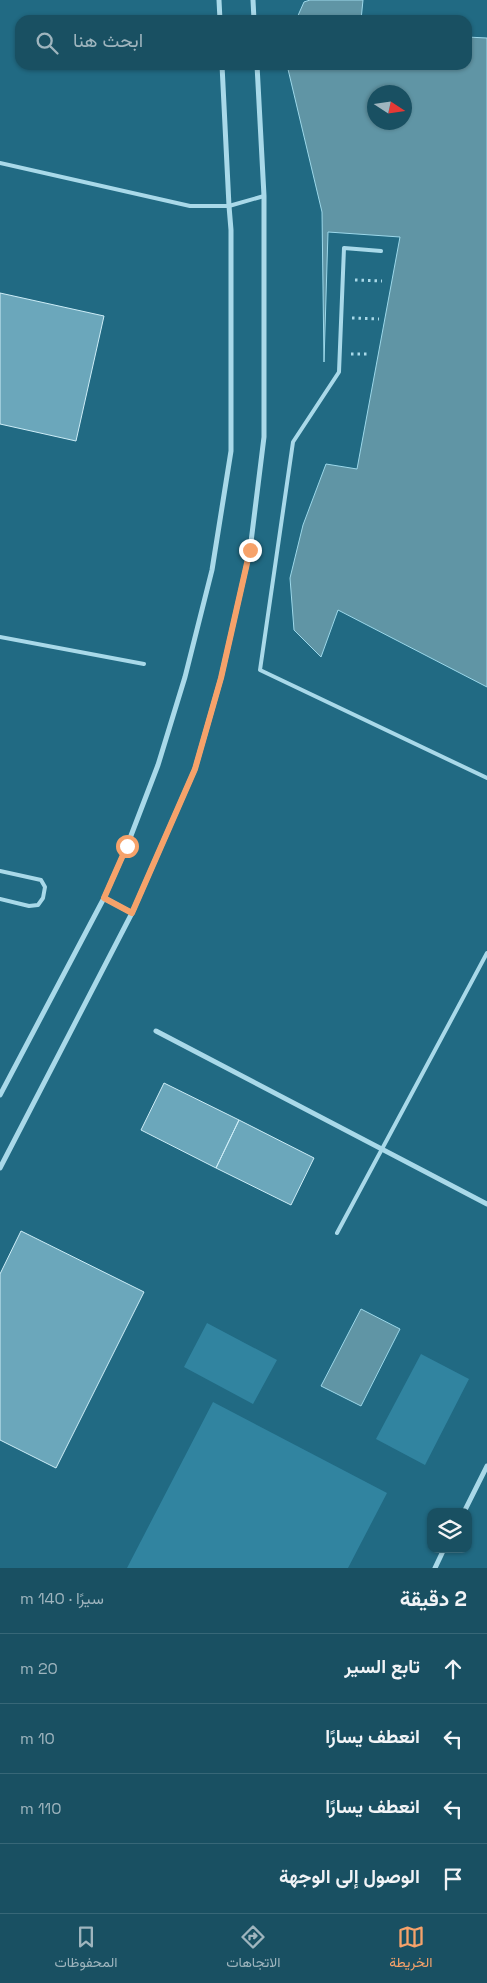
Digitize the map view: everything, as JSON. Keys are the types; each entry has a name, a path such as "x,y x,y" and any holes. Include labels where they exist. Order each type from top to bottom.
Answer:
{"street":[{"path":"219,0 220,15"},
{"path":"253,0 254,15"},
{"path":"0,1094 104,898 127,846 158,765 185,678 212,570 231,451 232,230 228,206 222,70"},
{"path":"0,1168 132,913 195,769 221,678 250,550 264,437 264,196 257,70"},
{"path":"104,898 132,913"},
{"path":"156,1031 487,1204"},
{"path":"466,1508 487,1466"},
{"path":"435,1568 442,1553"}],"lane":[{"path":"0,163 190,206 228,206 264,196"},
{"path":"381,251 344,248 339,372 293,442 260,670 487,778"},
{"path":"0,637 144,664"},
{"path":"0,871 40,880 45,888 38,904 29,906 0,899"},
{"path":"337,1233 487,953"}],"path":[{"path":"343,279 382,281"},
{"path":"341,317 379,319"}],"shaded area":[{"path":"310,0 363,0 362,15 298,15 304,2"},
{"path":"472,37 487,38 487,687 338,610 321,657 294,630 290,578 303,525 326,464 357,469 400,237 328,232 324,362 322,212 288,70 472,70"},
{"path":"361,1309 400,1329 361,1406 321,1386"},
{"path":"207,1323 277,1360 253,1404 184,1367"},
{"path":"421,1354 469,1379 425,1465 376,1439"},
{"path":"213,1402 387,1493 348,1568 127,1568"}],"building":[{"path":"0,293 104,316 76,441 0,424"},
{"path":"164,1083 239,1120 216,1168 141,1130"},
{"path":"239,1120 314,1158 291,1205 216,1168"},
{"path":"21,1231 144,1292 56,1468 0,1440 0,1274"}],"route":[{"path":"127,846 104,898 132,913 195,769 221,678 250,550"}]}
